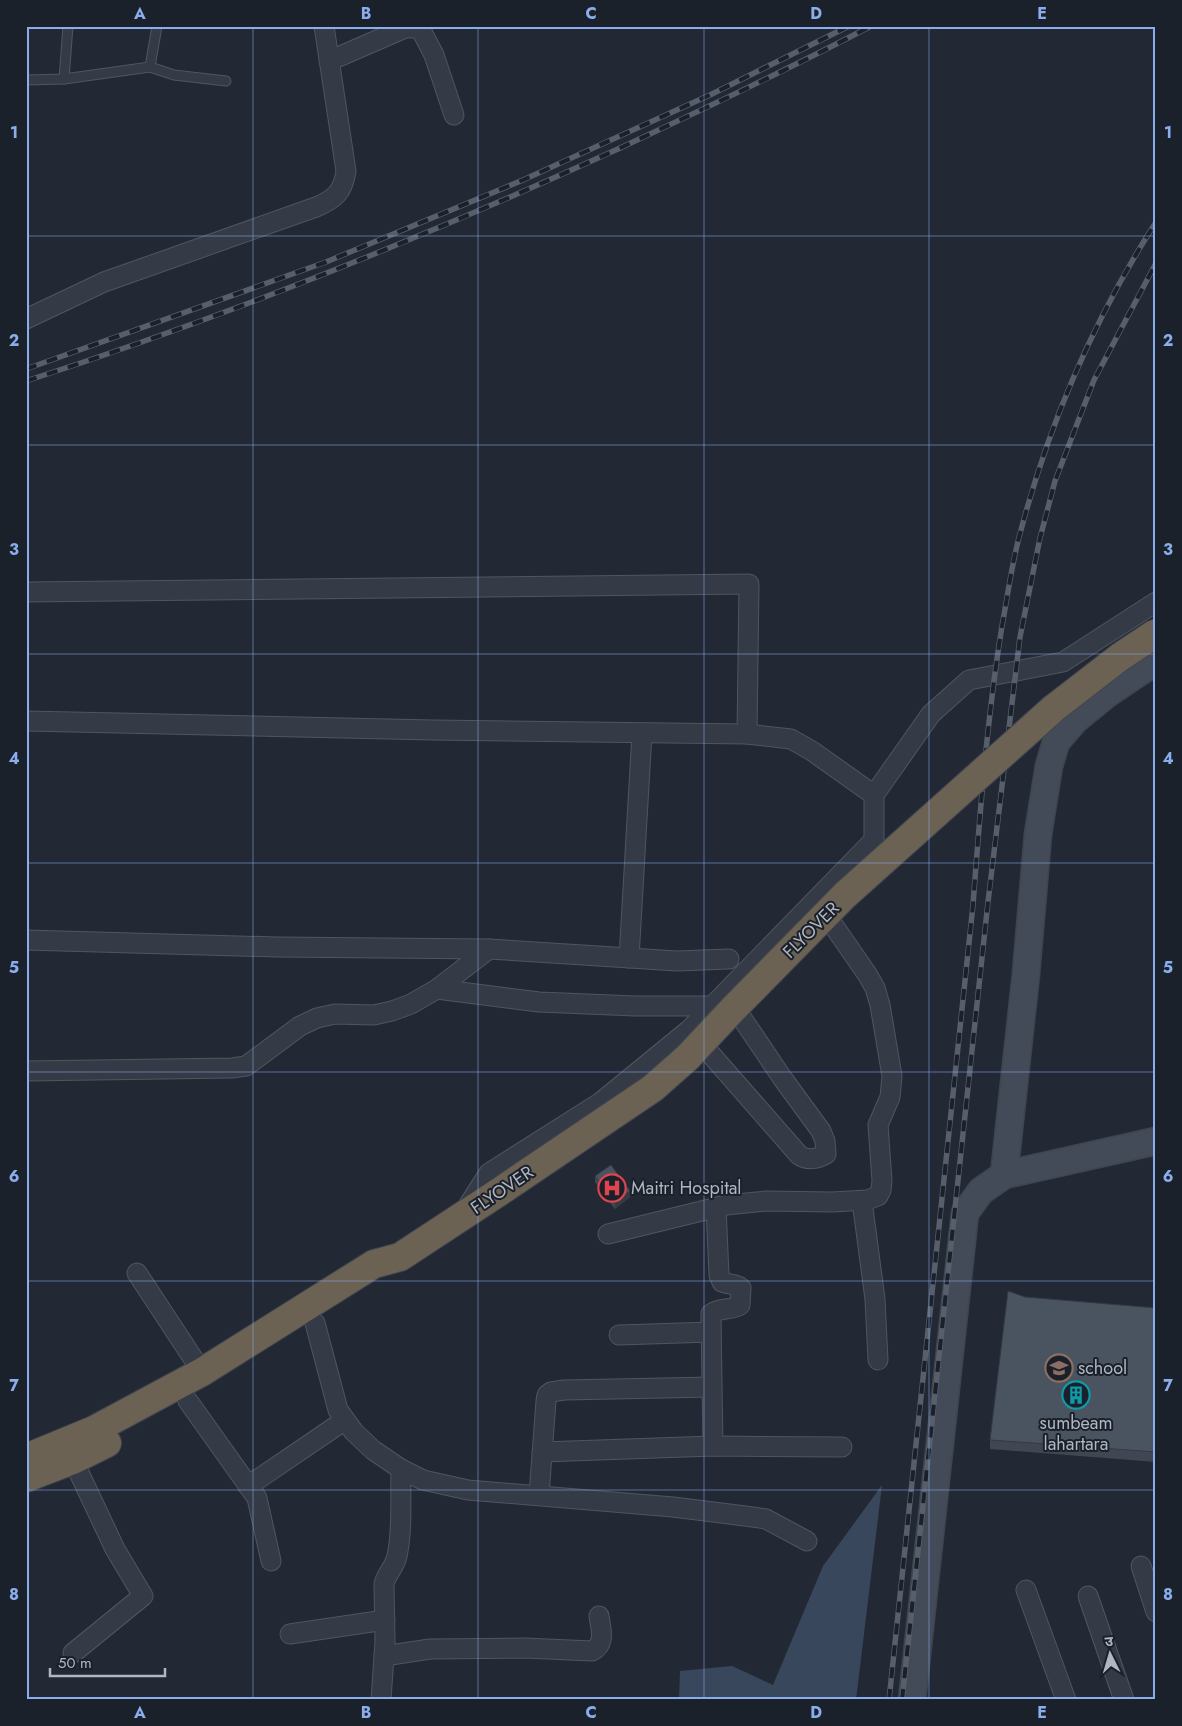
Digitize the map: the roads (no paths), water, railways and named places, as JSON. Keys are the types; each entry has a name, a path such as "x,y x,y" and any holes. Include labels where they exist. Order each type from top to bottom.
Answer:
{"highway":[{"name":"FLYOVER","path":"400,1257 653,1088 688,1057 845,895 1054,708 1120,657 1156,633"},
{"path":"26,1478 73,1460 188,1401 384,1280 400,1257"},
{"path":"26,1458 94,1430 202,1372 374,1264 400,1257"}],"street":[{"path":"26,319 104,282 330,201 340,192 346,171 324,26"},
{"path":"329,61 405,28 420,28 434,55 454,115"},
{"path":"26,592 749,584 747,734"},
{"path":"460,1218 489,1174 601,1102 689,1030 874,840 874,795 931,714 969,680 1063,662 1156,602"},
{"path":"1096,641 1122,684"},
{"path":"1004,1176 1026,974 1038,834 1048,766 1056,742 1075,720 1156,661"},
{"path":"26,721 433,730 747,734 791,739 812,751 874,795"},
{"path":"629,958 642,733"},
{"path":"608,1234 726,1205 766,1201 862,1201 874,1199 878,1196 881,1190 878,1125 890,1097 892,1076 880,1005 875,988 867,974 815,899"},
{"path":"26,940 489,949 677,961 729,959"},
{"path":"26,1070 232,1068 246,1066 300,1026 317,1018 335,1014 374,1016 411,1004 437,989 489,949"},
{"path":"437,989 539,1002 635,1006 719,999"},
{"path":"689,1030 799,1155 811,1159 826,1154 825,1141 821,1131 719,999"},
{"path":"912,1700 965,1213 981,1191 1004,1176 1156,1141"},
{"path":"862,1201 875,1299 878,1360"},
{"path":"713,1446 711,1314 714,1311 740,1306 741,1288 736,1284 722,1282 719,1275 716,1207"},
{"path":"137,1273 202,1372"},
{"path":"315,1323 338,1410 354,1432 373,1450 401,1469 423,1480 468,1490 673,1506 766,1519 807,1541"},
{"path":"619,1334 711,1332"},
{"path":"539,1495 546,1401 547,1395 551,1392 564,1390 712,1387"},
{"path":"188,1401 257,1498 271,1561"},
{"path":"248,1486 345,1420"},
{"path":"542,1452 713,1446 842,1447"},
{"path":"73,1460 115,1549 143,1596 73,1653"},
{"path":"381,1700 385,1620 384,1584 386,1576 397,1559 401,1469"},
{"path":"1141,1566 1156,1612"},
{"path":"1026,1590 1066,1700"},
{"path":"1088,1596 1124,1700"},
{"path":"384,1656 430,1649 525,1648 592,1651 598,1648 601,1643 602,1636 599,1616"},
{"path":"290,1634 385,1620"}],"lane":[{"path":"64,79 68,26"},
{"path":"150,67 157,26"},
{"path":"26,80 64,79 150,67 174,75 226,81"}],"water":[{"path":"882,1485 856,1700 679,1700 680,1671 732,1666 773,1685 823,1566"}],"railway":[{"path":"26,369 326,262 523,180 712,94 849,26"},
{"path":"26,381 177,330 399,244 618,149 777,74 871,26"},
{"path":"889,1700 973,905 988,731 1010,578 1033,489 1060,410 1094,332 1113,295 1156,222"},
{"path":"902,1700 988,902 1020,637 1040,538 1055,481 1094,380 1156,263"}],"place":[{"name":"Maitri Hospital","path":"612,1188"},
{"name":"school","path":"1059,1368"},
{"name":"sumbeam lahartara","path":"1076,1395"}]}
